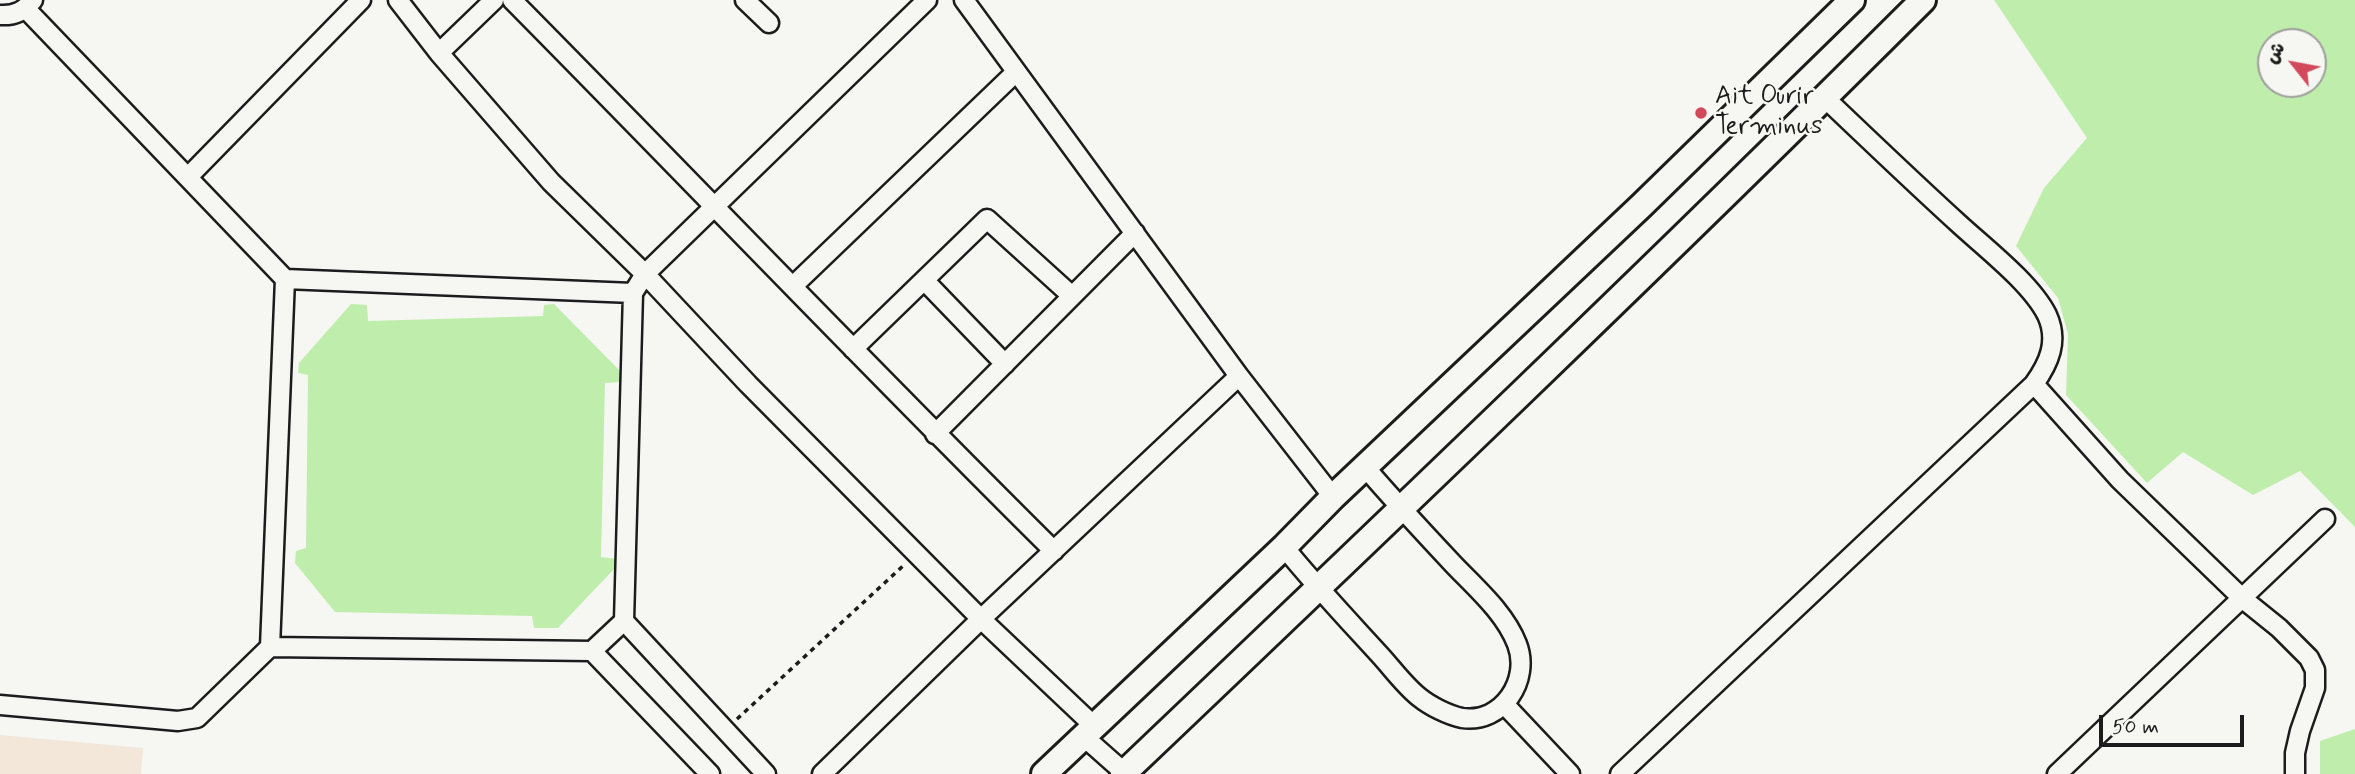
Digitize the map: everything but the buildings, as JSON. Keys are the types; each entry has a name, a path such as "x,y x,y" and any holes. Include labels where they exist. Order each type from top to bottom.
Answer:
{"main road":[{"path":"1044,774 1641,206 1852,0"},
{"path":"1124,774 1825,99 1923,0"}],"street":[{"path":"188,177 362,0"},
{"path":"398,0 439,53 551,183 645,274 748,384 981,619 1088,731 1124,774"},
{"path":"439,53 494,0"},
{"path":"512,0 716,206 935,434 1054,551"},
{"path":"745,0 769,23"},
{"path":"766,774 624,621 633,293 645,274 927,0"},
{"path":"964,0 1239,376 1333,497"},
{"path":"0,15 15,14 30,4 285,279 633,293"},
{"path":"793,286 1016,72"},
{"path":"1620,774 2034,384 2048,365 2052,346 2051,330 2047,315 2036,299 1825,99"},
{"path":"853,349 987,219 1072,296"},
{"path":"935,434 1135,233"},
{"path":"0,705 178,720 197,718 270,648 285,279"},
{"path":"924,281 1005,364"},
{"path":"822,774 981,619 1239,376"},
{"path":"2034,384 2120,480 2243,599 2309,658 2315,670 2315,688 2300,731 2295,753 2295,774"},
{"path":"1284,547 1419,697 1462,718 1477,718 1505,705 1518,685 1521,668 1518,647 1509,627 1365,467"},
{"path":"2057,774 2325,519"},
{"path":"270,648 592,651 624,621"},
{"path":"592,651 710,774"},
{"path":"1505,705 1570,774"}],"path":[{"path":"726,729 917,554"}],"shaded area":[{"path":"0,735 143,748 141,774 0,774"}],"green space":[{"path":"1994,0 2355,0 2355,527 2300,471 2253,495 2183,452 2147,483 2066,395 2068,334 2058,298 2016,246 2044,188 2087,138"},
{"path":"351,304 367,305 368,321 543,316 544,305 554,304 621,372 621,382 605,383 601,557 617,559 615,568 558,628 534,628 532,616 335,612 295,563 296,551 306,548 308,375 298,373 299,363"},
{"path":"2355,729 2355,774 2320,774 2320,741"}],"place":[{"name":"Ait Ourir Terminus","path":"1701,113"}]}
